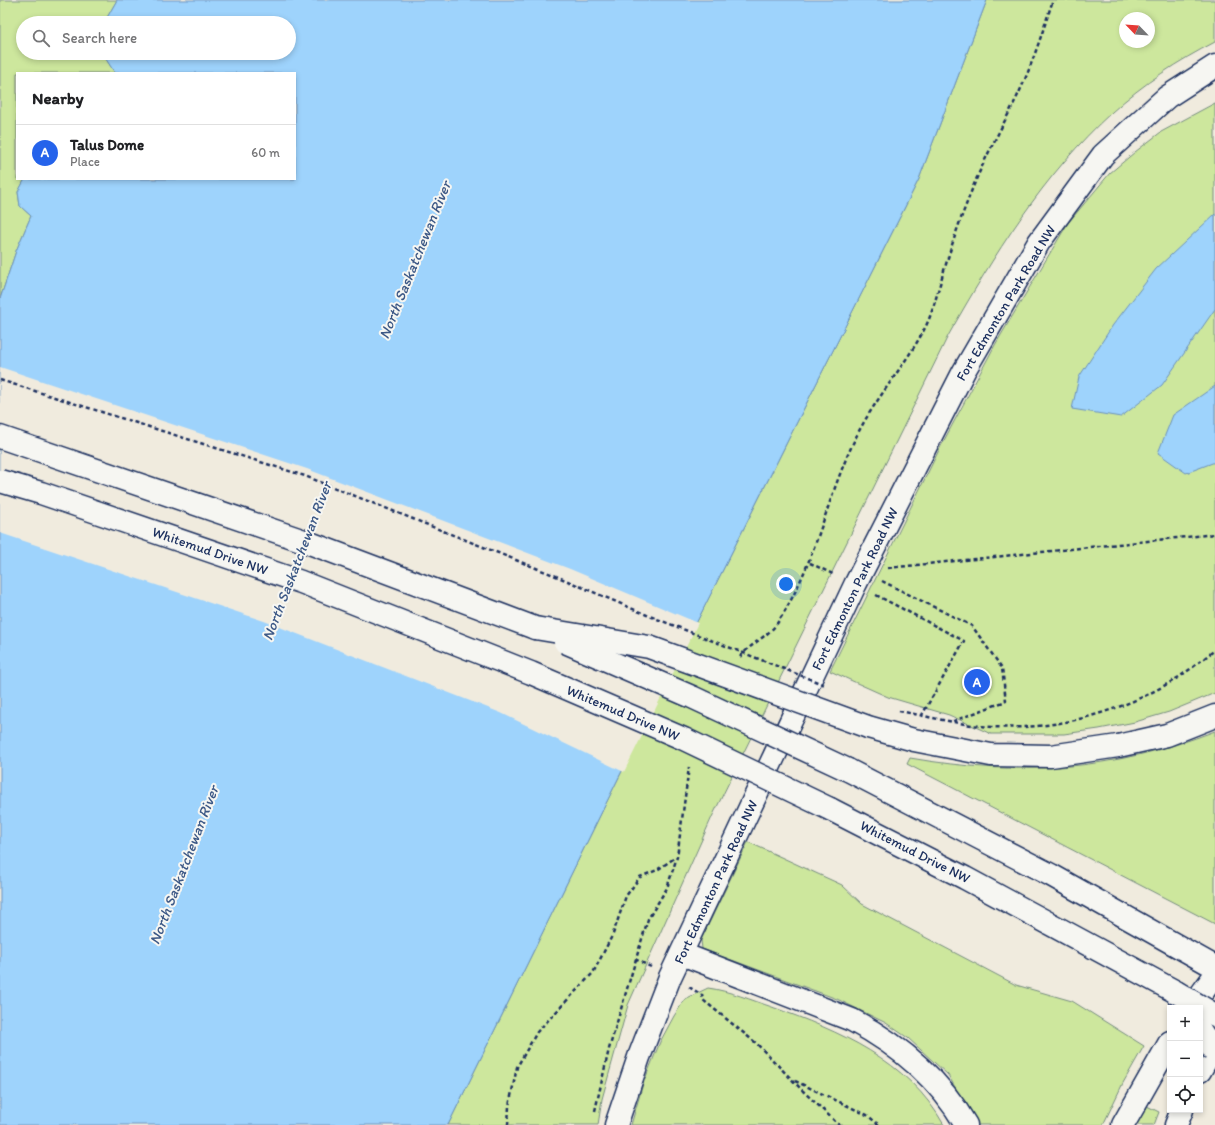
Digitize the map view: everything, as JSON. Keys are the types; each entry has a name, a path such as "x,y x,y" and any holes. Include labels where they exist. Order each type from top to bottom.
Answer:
{"main road":[{"name":"Fort Edmonton Park Road NW","path":"616,1125 639,1057 670,977 862,571 964,371 1039,242 1102,155 1167,97 1215,66"},
{"name":"Fort Edmonton Park Road NW","path":"1167,97 1215,81"},
{"path":"0,437 307,542 535,628 692,697 848,770 1051,875 1215,967"},
{"name":"Whitemud Drive NW","path":"0,481 41,493 300,582 531,673 684,739 830,809 944,867 1120,962 1181,1000 1215,1015"},
{"path":"535,628 649,648 868,727 914,740 991,755 1050,756 1118,746 1167,735 1215,716"},
{"path":"682,954 852,1020 878,1034 902,1051 924,1071 944,1093 966,1125"},
{"path":"1194,1005 1215,976"},
{"path":"1203,1035 1215,1053"},
{"path":"1203,1066 1215,1044"},
{"path":"1123,1125 1167,1047"},
{"path":"1176,1125 1181,1113"}],"path":[{"path":"737,659 747,648 776,625 793,597 810,563 847,458 857,435 871,409 915,346 927,324 968,200 982,164 1018,96 1035,54 1053,0"},
{"path":"0,380 305,476 826,686"},
{"path":"862,571 1215,534"},
{"path":"862,571 972,626 1002,668 1006,701 951,722"},
{"path":"874,594 964,641 922,715"},
{"path":"892,709 951,722 1010,727 1040,726 1099,714 1154,691 1180,676 1215,650"},
{"path":"594,1117 609,1049 635,959 648,919 667,888 677,857 689,764"},
{"path":"508,1125 509,1106 517,1067 537,1032 592,973 613,934 626,896 640,877 657,870 677,857"},
{"path":"635,959 702,995 704,1000 756,1042 792,1080 839,1125"},
{"path":"792,1080 867,1115 879,1125"}],"green space":[{"path":"0,0 117,0 108,16 16,16 16,60 107,60 114,72 16,72 16,180 24,180 18,192 20,206 31,216 16,251 0,299"},
{"path":"987,0 1215,0 1215,42 1174,65 1148,83 1112,112 1087,136 1042,189 1021,217 983,276 948,336 712,817 628,1005 602,1099 598,1125 448,1125 617,781 919,179"},
{"path":"1215,103 1215,693 1169,712 1135,722 1099,729 1064,734 991,734 949,715 888,697 830,671 941,446 995,345 1068,223 1110,173 1135,152 1161,132"},
{"path":"1215,731 1215,924 907,764 910,758 950,764 989,767 1065,767 1139,755"},
{"path":"748,842 842,885 862,904 1016,985 1072,1001 1144,1046 1123,1083 1103,1125 977,1125 948,1075 908,1038 886,1023 837,999 702,949 701,940"},
{"path":"708,988 740,996 797,1016 822,1026 870,1051 891,1065 911,1083 929,1102 944,1125 631,1125 643,1084 660,1042 674,1016 685,999"},
{"path":"1145,1105 1159,1112 1154,1125 1135,1125"}],"water":[{"name":"North Saskatchewan River","path":"117,0 987,0 919,179 617,781 448,1125 0,1125 0,299 16,251 31,216 20,206 18,192 24,180 296,180 296,72 114,72 107,60 296,60 296,16 108,16"},
{"path":"1215,214 1215,309 1162,385 1121,417 1072,409 1079,377 1113,325 1156,269"},
{"path":"1215,386 1215,462 1186,473 1158,453 1173,415"}],"pier":[{"path":"0,367 307,469 570,569 698,623 624,772 501,713 264,621 0,533"}],"place":[{"name":"Talus Dome","path":"977,682"}]}
